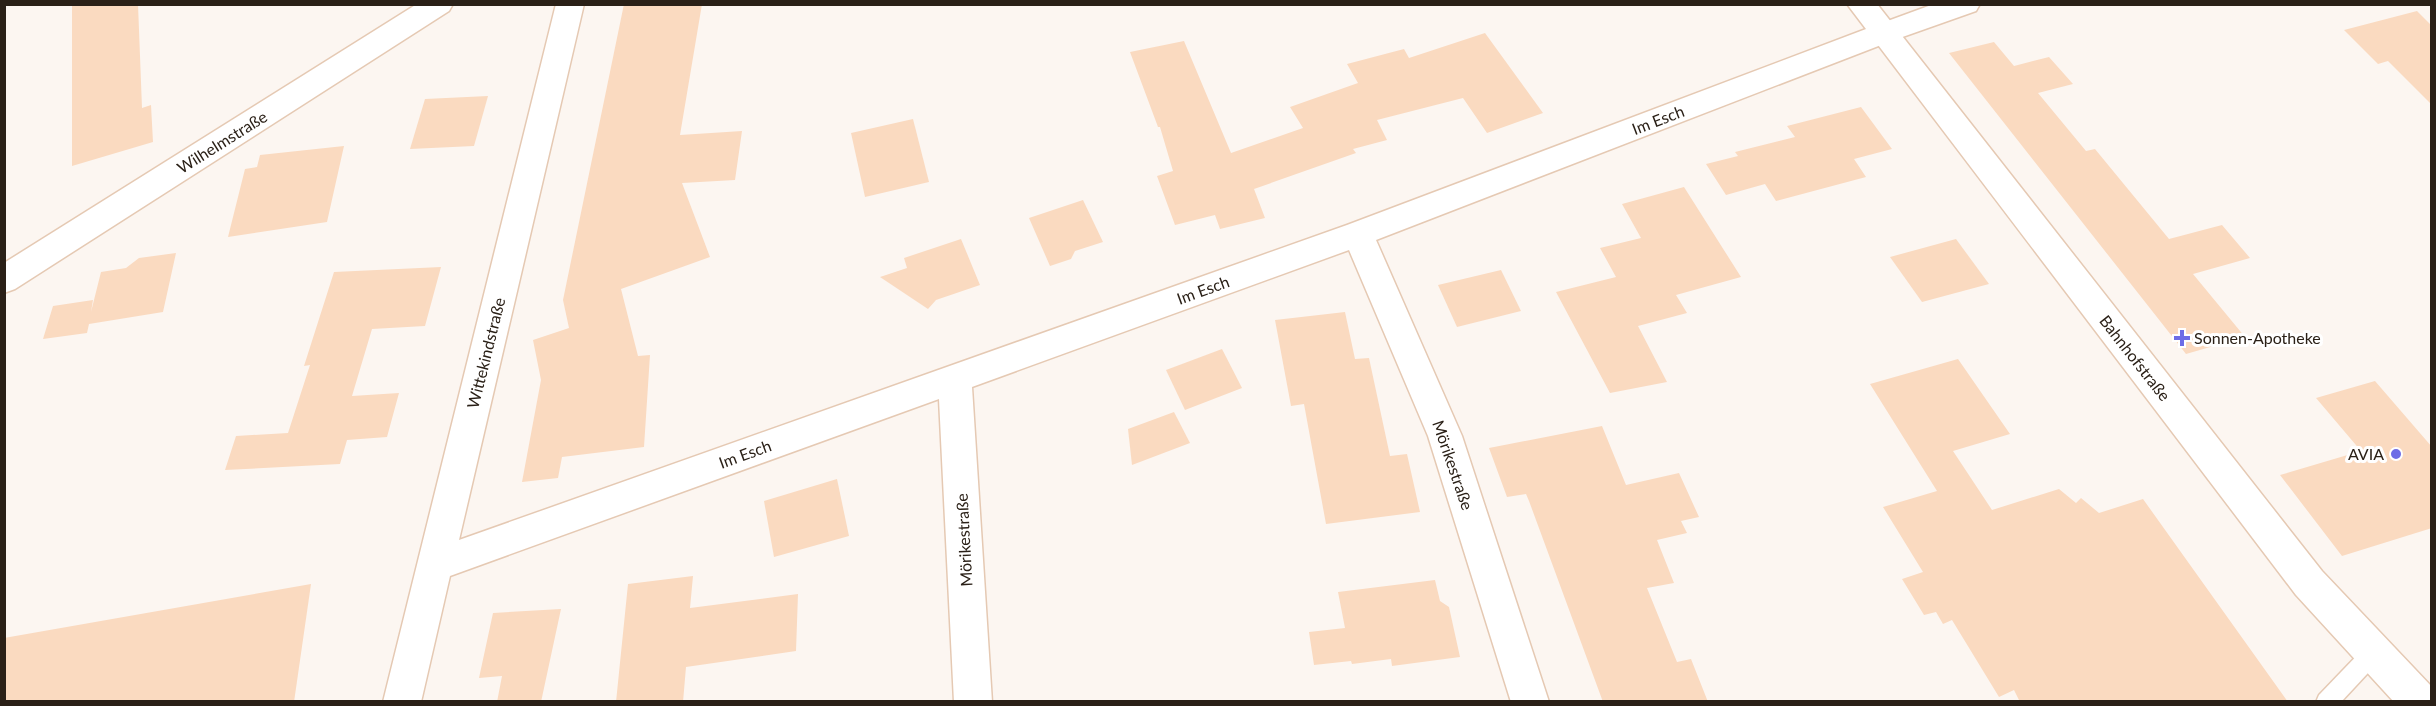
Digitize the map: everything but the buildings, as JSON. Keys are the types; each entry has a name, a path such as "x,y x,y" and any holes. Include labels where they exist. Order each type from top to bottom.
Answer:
{"street":[{"name":"Wilhelmstraße","path":"4,280 439,4"},
{"name":"Wittekindstraße","path":"402,702 570,4"},
{"name":"Bahnhofstraße","path":"1861,4 2309,583 2421,702"},
{"name":"Im Esch","path":"435,565 1358,234 1884,33 1966,4"},
{"name":"Mörikestraße","path":"1358,234 1445,436 1530,702"},
{"name":"Mörikestraße","path":"955,379 973,702"}],"lane":[{"path":"2326,702 2374,652"}],"place":[{"name":"Sonnen-Apotheke","path":"2182,338"},
{"name":"AVIA","path":"2396,454"}]}
